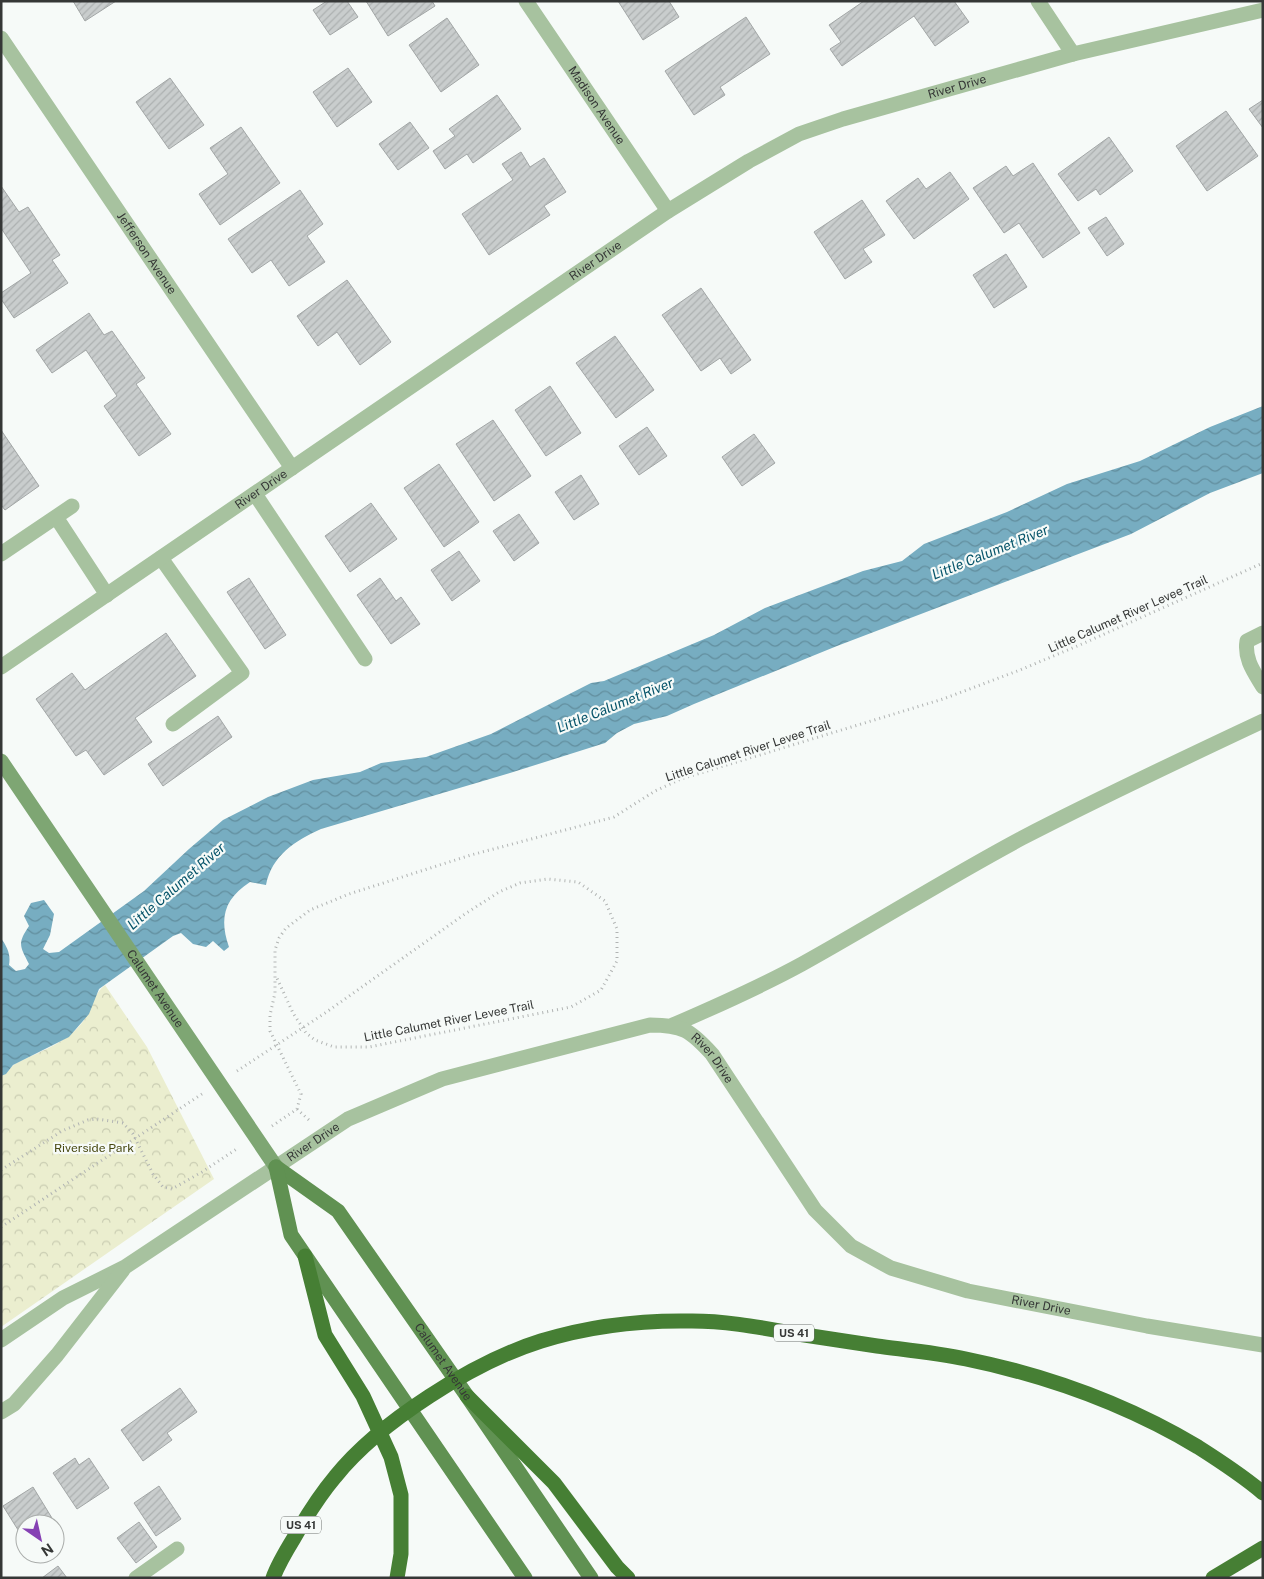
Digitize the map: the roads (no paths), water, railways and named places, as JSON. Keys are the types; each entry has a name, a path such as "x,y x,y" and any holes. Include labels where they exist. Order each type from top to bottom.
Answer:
{"highway":[{"path":"305,1256 325,1336 363,1396 391,1457 401,1495 401,1554 396,1578"},
{"name":"US 41","path":"273,1578 278,1565 306,1518 336,1475 373,1438 399,1417 430,1396 501,1357 540,1342 584,1330 635,1323 692,1321 747,1325 964,1359 1022,1372 1074,1388 1130,1410 1216,1458 1263,1493"},
{"path":"468,1396 554,1483 617,1567 628,1578"},
{"path":"1213,1578 1263,1548"}],"main road":[{"name":"Calumet Avenue","path":"1,760 276,1167 338,1211 468,1396 591,1578"},
{"name":"Calumet Avenue","path":"276,1167 291,1235 525,1578"}],"street":[{"name":"Madison Avenue","path":"526,1 668,211"},
{"path":"1038,1 1073,54"},
{"name":"River Drive","path":"1,667 668,211 749,161 799,134 1073,54 1263,10"},
{"name":"Jefferson Avenue","path":"1,38 292,468"},
{"path":"255,494 365,659"},
{"path":"1,554 72,506"},
{"path":"56,517 107,595"},
{"path":"161,558 242,673 173,724"},
{"path":"1263,633 1247,642 1246,650 1248,662 1263,687"},
{"path":"673,1025 728,1001 802,964 1022,838 1263,721"},
{"name":"River Drive","path":"1,1340 63,1298 125,1267 348,1119 442,1078 650,1025 673,1025 694,1034 712,1054 815,1210 850,1246 866,1255 890,1268 968,1291 1147,1326 1263,1345"},
{"name":"River Drive","path":"1,1412 14,1404 57,1355 125,1267"},
{"path":"136,1578 177,1549"}],"water":[{"name":"Little Calumet River","path":"1263,406 1263,473 1210,493 1131,534 837,646 667,716 634,724 617,733 605,743 321,829 311,834 294,844 279,857 273,865 266,885 250,882 234,895 229,902 224,918 224,927 229,947 224,951 213,941 206,947 193,944 181,933 173,936 99,989 89,1014 69,1037 13,1065 6,1074 1,1076 1,938 8,951 9,965 16,971 25,969 29,964 22,949 21,941 29,926 24,916 31,903 44,900 54,914 50,935 43,949 49,953 59,952 144,891 223,820 268,797 313,780 360,772 381,763 426,757 491,734 591,683 604,681 714,635 765,608 863,571 902,561 924,544 1007,512 1067,484 1140,461 1210,427"}],"park label":[{"name":"Riverside Park","path":"94,1148"}]}
